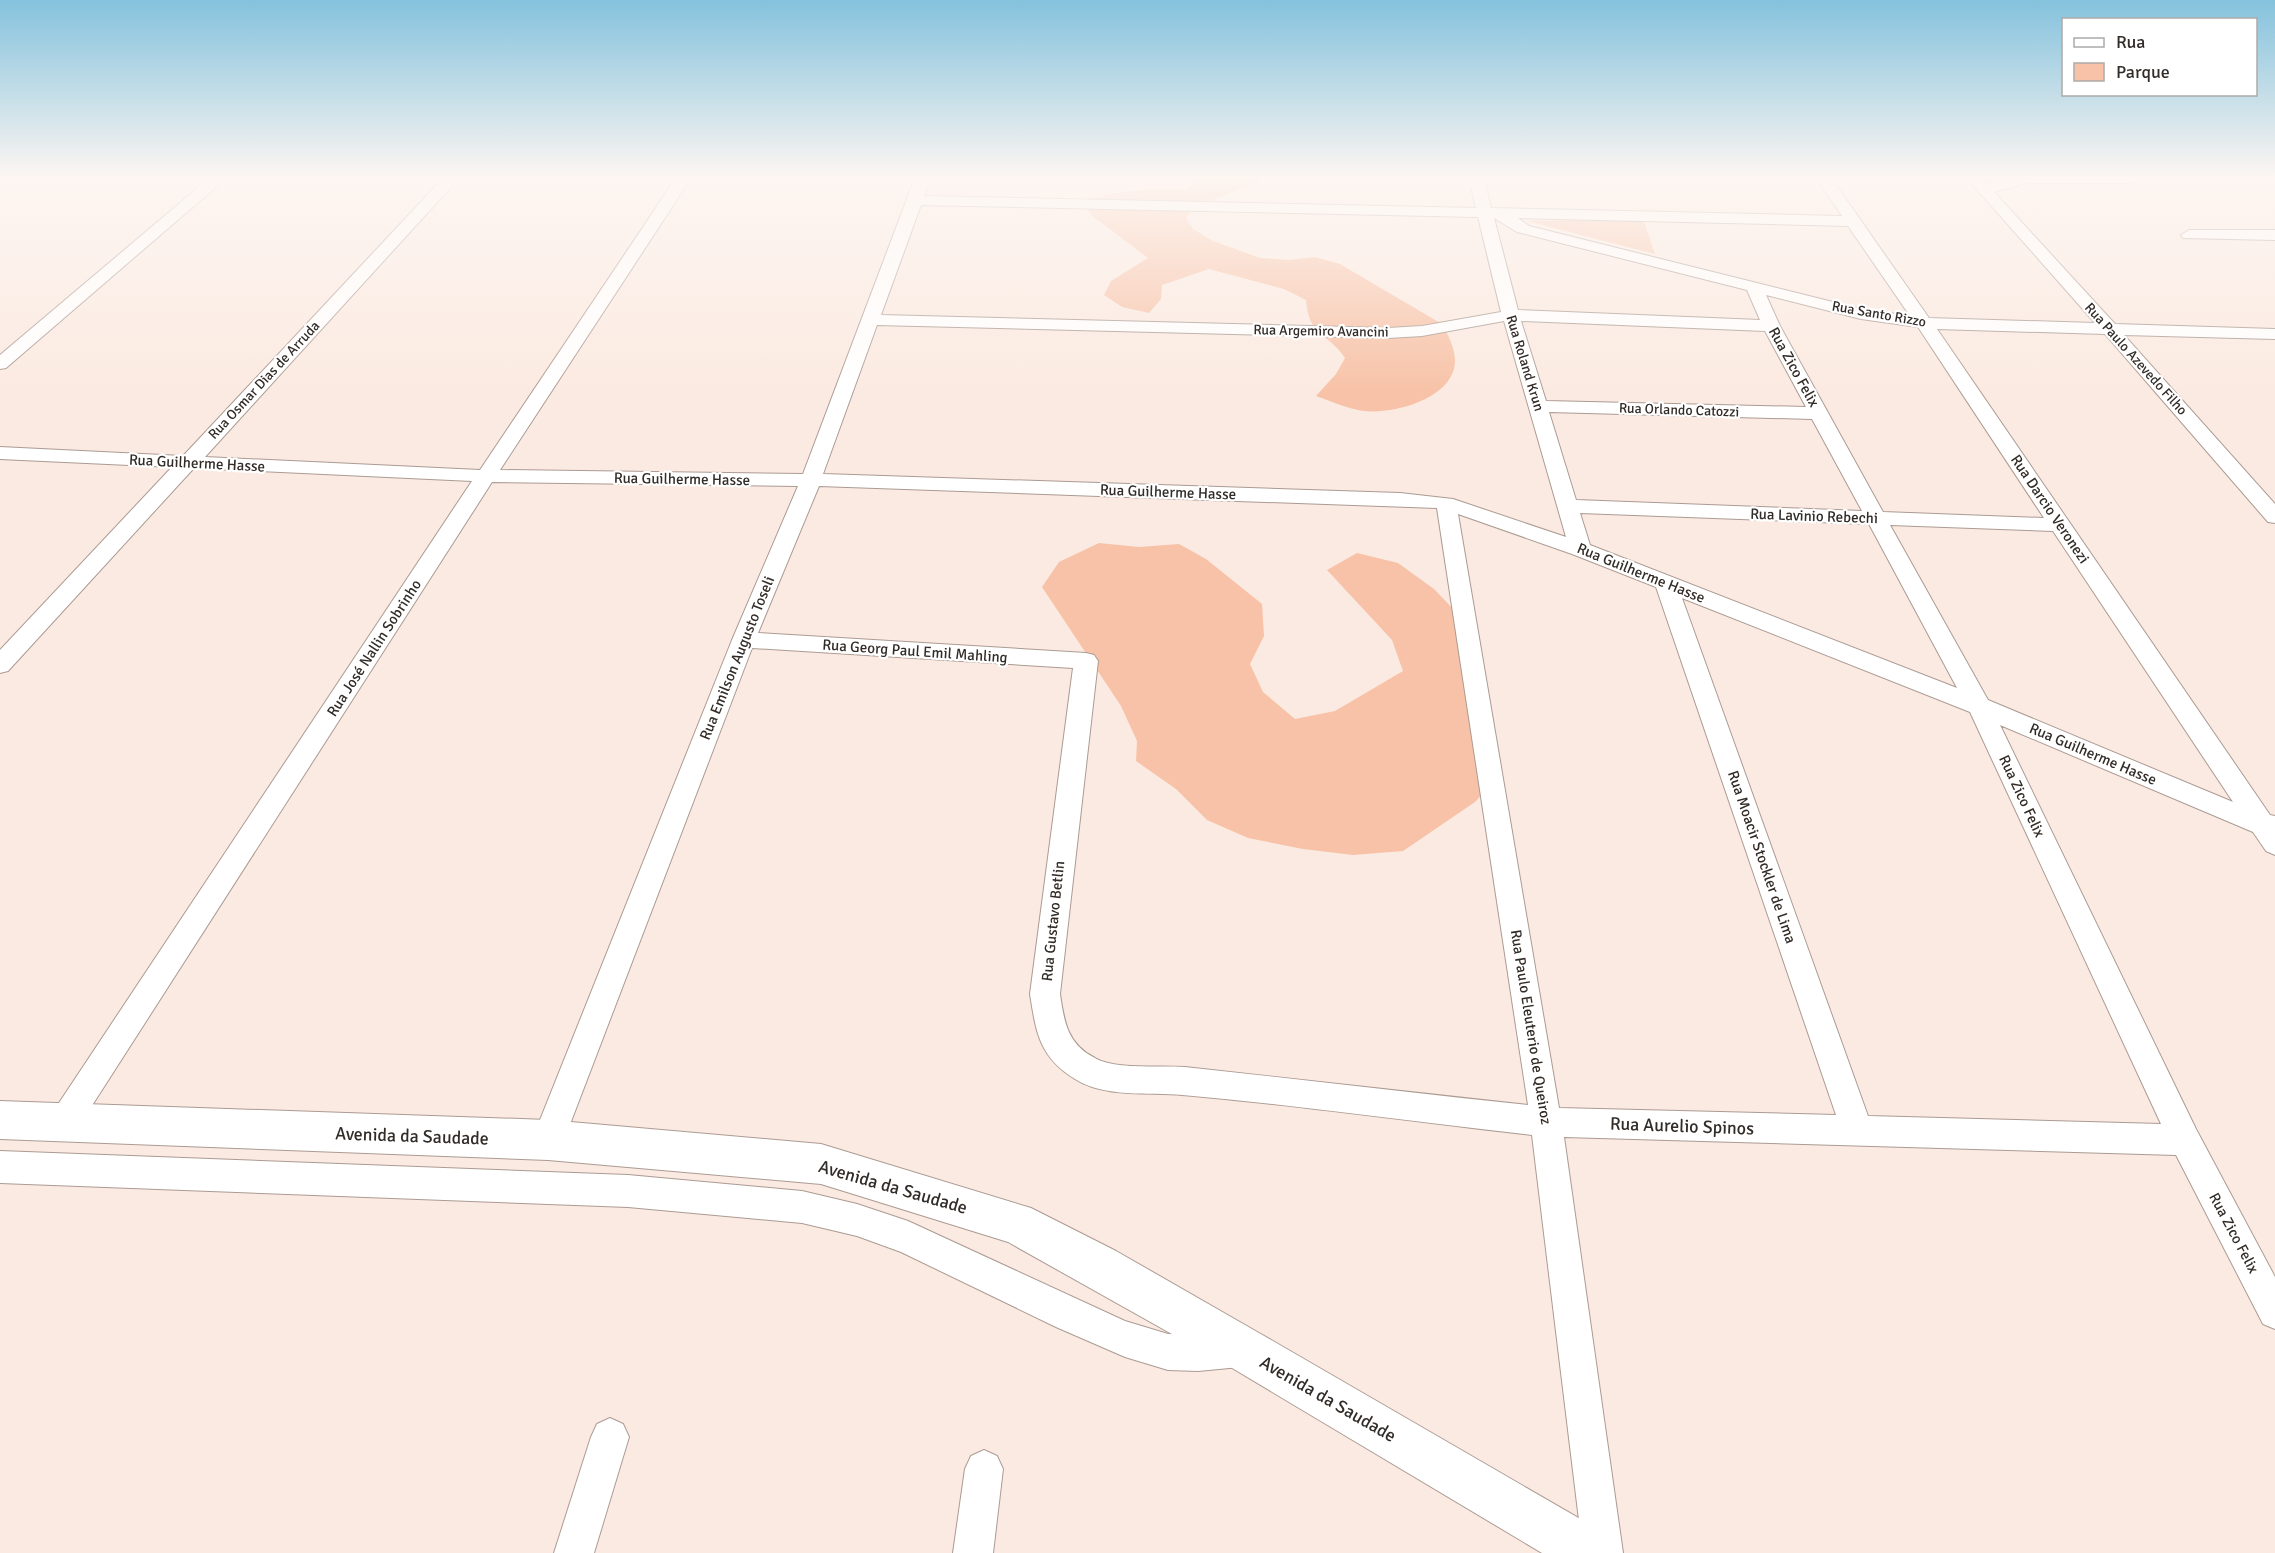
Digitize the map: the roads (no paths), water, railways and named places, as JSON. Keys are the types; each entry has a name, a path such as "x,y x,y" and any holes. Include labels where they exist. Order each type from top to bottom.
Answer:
{"street":[{"path":"0,364 138,247"},
{"name":"Rua Osmar Dias de Arruda","path":"0,665 388,247"},
{"name":"Rua José Nallin Sobrinho","path":"64,1122 486,476 638,247"},
{"name":"Rua Emilson Augusto Toseli","path":"548,1140 744,640 811,480 897,247"},
{"name":"Rua Roland Krun","path":"1498,247 1510,315 1580,549"},
{"name":"Rua Santo Rizzo","path":"1596,247 1861,314 1924,323 2275,334"},
{"name":"Rua Darcio Veronezi","path":"1871,247 2269,826 2275,844"},
{"name":"Rua Paulo Azevedo Filho","path":"2036,247 2275,517"},
{"name":"Rua Zico Felix","path":"1754,287 1771,326 1979,706 2185,1140 2275,1312"},
{"name":"Rua Argemiro Avancini","path":"869,320 1388,333 1422,331 1510,315 1771,326"},
{"name":"Rua Orlando Catozzi","path":"1538,406 1819,414"},
{"name":"Rua Guilherme Hasse","path":"0,453 486,476 811,480 1400,499 1446,503 1580,549 1979,706 2269,826"},
{"name":"Rua Paulo Eleuterio de Queiroz","path":"1446,503 1546,1122 1603,1553"},
{"name":"Rua Lavinio Rebechi","path":"1568,506 2061,525"},
{"name":"Rua Moacir Stockler de Lima","path":"1666,584 1858,1131"},
{"name":"Rua Georg Paul Emil Mahling","path":"744,640 1086,661"},
{"name":"Rua Gustavo Betlin","path":"1086,661 1050,937 1045,994 1051,1034 1065,1052 1086,1070 1112,1077 1182,1082"},
{"name":"Rua Aurelio Spinos","path":"1182,1082 1546,1122 2185,1140"},
{"name":"Avenida da Saudade","path":"0,1120 548,1140 821,1164 1016,1223 1100,1267 1243,1349 1590,1553"},
{"path":"0,1167 628,1191 802,1207 857,1220 908,1238 1068,1315 1125,1339 1168,1352 1198,1353 1243,1349"},
{"path":"574,1553 610,1437"},
{"path":"973,1553 984,1469"}]}
